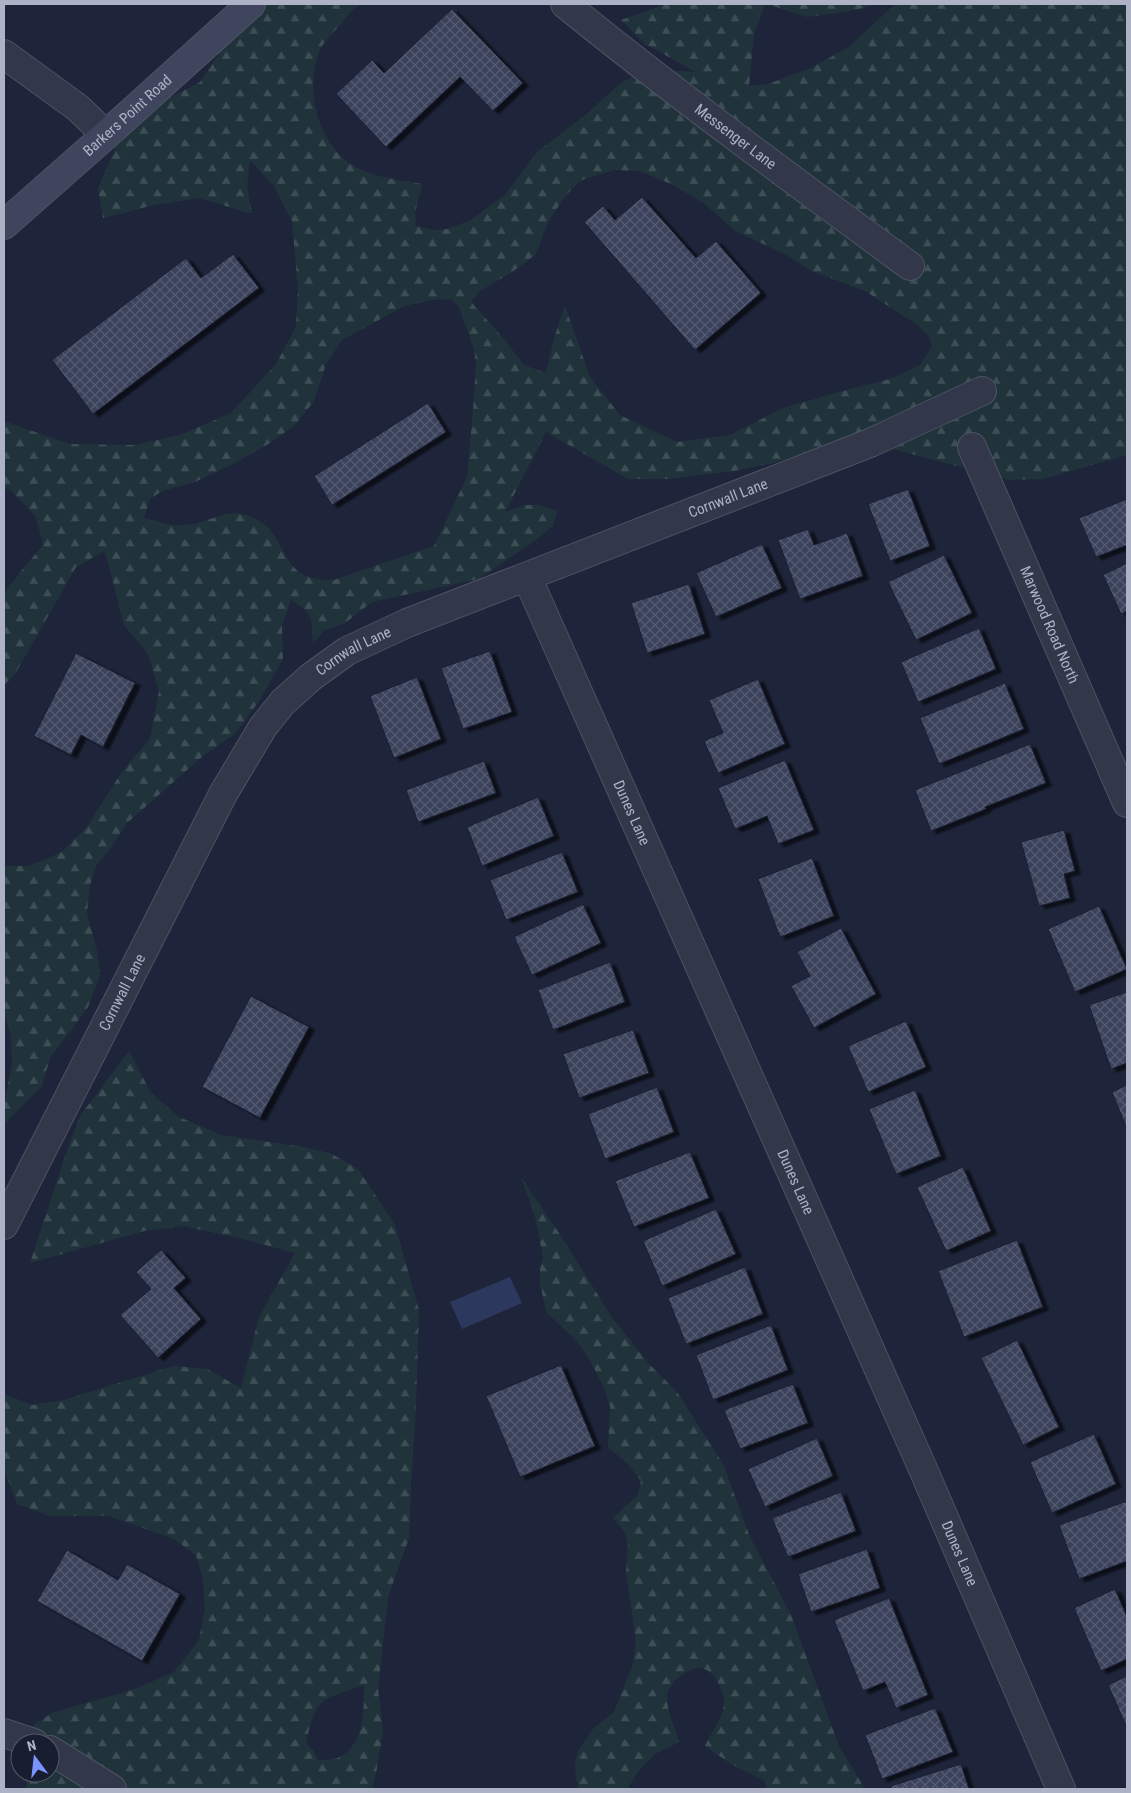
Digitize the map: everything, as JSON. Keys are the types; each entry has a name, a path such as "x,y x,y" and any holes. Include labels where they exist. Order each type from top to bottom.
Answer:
{"street":[{"name":"Barkers Point Road","path":"4,225 251,4"},
{"name":"Messenger Lane","path":"565,4 771,164 910,266"},
{"path":"4,54 78,108 106,135"},
{"name":"Cornwall Lane","path":"4,1225 223,794 263,727 283,702 317,672 347,651 407,623 870,443 982,391"},
{"name":"Marwood Road North","path":"972,447 1127,803"},
{"name":"Dunes Lane","path":"527,577 915,1451 1060,1789"},
{"path":"60,1756 112,1789"}],"green space":[{"path":"249,4 361,4 345,18 319,52 313,83 317,114 322,129 330,143 352,165 377,175 422,184 415,213 416,226 433,230 447,229 469,221 504,196 537,152 583,117 621,83 646,70 696,72 645,44 621,20 666,4 765,4 754,33 749,86 768,84 811,68 849,47 895,4 1127,4 1127,455 1043,479 1009,480 870,443 734,471 667,479 628,479 546,432 505,512 524,505 539,505 557,511 553,526 532,543 478,579 372,602 345,623 325,630 313,643 312,622 308,613 291,600 282,625 283,659 259,701 235,734 204,755 126,824 110,849 97,864 90,885 87,913 97,951 100,975 88,1007 50,1058 42,1086 4,1124 4,1105 12,1065 11,1035 4,1013 4,866 29,866 62,852 87,827 121,773 150,739 159,691 148,654 124,625 105,551 76,567 15,674 4,685 4,594 43,545 36,517 11,490 4,488 4,421 69,444 134,445 180,435 231,413 276,364 296,327 298,289 292,221 274,186 250,160 247,186 252,214 199,198 154,205 103,218 98,188 115,149 143,112 200,82","holes":["614,170 640,171 671,184 702,202 737,232 783,253 812,271 865,291 916,324 928,335 932,346 920,365 890,379 783,408 730,435 677,442 620,415 590,377 565,306 554,338 546,373 524,365 471,302 480,291 512,272 535,255 548,222 566,195 582,180","451,299 459,307 474,349 476,364 474,398 467,477 434,546 334,580 316,579 303,574 294,567 268,528 258,520 247,515 229,514 193,524 182,525 167,524 144,518 150,499 162,491 195,482 235,463 270,443 295,425 314,401 326,364 342,340 404,306 432,300"]},
{"path":"767,4 878,4 856,10 807,17"},
{"path":"129,1051 151,1093 179,1117 221,1135 303,1147 330,1153 358,1169 395,1225 419,1310 416,1404 409,1538 388,1597 378,1688 383,1731 372,1789 27,1789 26,1783 60,1783 60,1733 32,1733 35,1724 52,1713 135,1689 174,1672 199,1640 205,1609 203,1579 196,1555 174,1539 108,1516 51,1516 17,1504 4,1469 4,1394 32,1405 64,1400 174,1366 207,1369 241,1388 259,1317 295,1253 183,1226 144,1231 30,1263 80,1116","holes":["364,1685 363,1718 357,1739 352,1748 344,1755 334,1759 318,1760 314,1751 306,1744 317,1708 329,1698"]},
{"path":"521,1177 613,1319 649,1364 677,1392 723,1464 750,1537 791,1615 839,1746 865,1789 766,1789 765,1781 731,1764 705,1746 720,1718 724,1701 722,1691 714,1676 706,1670 696,1668 675,1680 667,1695 669,1713 679,1742 655,1754 638,1772 627,1789 579,1789 575,1763 578,1751 593,1729 614,1712 633,1664 636,1641 626,1572 628,1544 624,1531 613,1518 637,1496 641,1481 628,1464 608,1447 610,1407 605,1389 587,1355 575,1339 546,1312 540,1283 540,1269 543,1257 535,1216"}],"water":[{"path":"510,1277 522,1303 462,1329 450,1302"}],"building":[{"path":"452,9 523,83 493,111 460,77 386,147 336,94 372,60 384,73"},
{"path":"642,197 696,258 716,241 761,293 695,350 584,222 603,206 615,220"},
{"path":"233,254 259,288 93,414 52,360 186,258 201,278"},
{"path":"428,403 446,432 332,505 314,476"},
{"path":"908,489 930,546 890,561 868,504"},
{"path":"1127,499 1127,545 1096,557 1079,518"},
{"path":"808,529 814,545 847,533 863,576 800,599 778,540"},
{"path":"762,544 782,588 716,617 696,573"},
{"path":"944,555 972,613 916,640 888,582"},
{"path":"1127,563 1127,611 1121,614 1103,575"},
{"path":"689,584 705,634 647,653 631,603"},
{"path":"979,628 996,669 918,702 901,662"},
{"path":"490,651 512,712 463,729 441,668"},
{"path":"76,653 135,683 103,747 81,735 71,755 34,736"},
{"path":"417,677 441,739 394,758 370,696"},
{"path":"758,679 785,744 718,773 704,741 723,733 709,700"},
{"path":"1005,683 1024,729 939,764 920,718"},
{"path":"1030,744 1046,783 931,831 915,790"},
{"path":"785,760 814,830 778,844 767,816 735,829 718,788"},
{"path":"484,761 496,793 418,822 406,790"},
{"path":"538,797 554,836 482,866 467,827"},
{"path":"1064,830 1075,871 1064,874 1070,898 1039,906 1021,842"},
{"path":"562,852 578,892 506,920 490,880"},
{"path":"812,858 834,916 780,937 758,879"},
{"path":"583,904 601,943 532,975 514,937"},
{"path":"1099,906 1127,969 1075,992 1048,929"},
{"path":"841,928 876,994 814,1028 791,986 810,976 797,952"},
{"path":"610,962 625,1002 553,1030 538,990"},
{"path":"1127,992 1127,1063 1111,1069 1089,1005"},
{"path":"251,996 309,1027 260,1118 202,1087"},
{"path":"906,1021 926,1067 868,1092 848,1046"},
{"path":"633,1030 649,1073 579,1098 563,1054"},
{"path":"1127,1085 1127,1129 1112,1092"},
{"path":"657,1087 674,1132 605,1159 588,1114"},
{"path":"915,1090 941,1156 896,1174 869,1109"},
{"path":"690,1152 709,1198 634,1227 615,1181"},
{"path":"963,1167 991,1231 946,1251 917,1187"},
{"path":"716,1209 736,1254 662,1286 643,1241"},
{"path":"1017,1240 1043,1307 964,1337 938,1271"},
{"path":"161,1250 186,1278 174,1288 201,1319 158,1358 120,1315 151,1289 136,1272"},
{"path":"745,1267 763,1314 686,1344 668,1298"},
{"path":"771,1325 788,1370 713,1400 696,1355"},
{"path":"1017,1340 1059,1427 1023,1445 981,1358"},
{"path":"561,1365 595,1446 520,1477 486,1396"},
{"path":"793,1384 808,1423 740,1449 724,1410"},
{"path":"1094,1434 1116,1484 1052,1513 1030,1462"},
{"path":"817,1438 833,1476 765,1507 748,1469"},
{"path":"841,1492 856,1531 788,1557 772,1518"},
{"path":"1127,1501 1127,1561 1079,1579 1059,1525"},
{"path":"867,1549 880,1588 811,1612 798,1574"},
{"path":"67,1550 118,1580 127,1564 180,1594 142,1661 37,1601"},
{"path":"1115,1589 1127,1617 1127,1659 1101,1671 1074,1608"},
{"path":"889,1598 928,1695 896,1708 885,1682 863,1691 834,1620"},
{"path":"1127,1676 1127,1728 1108,1685"},
{"path":"935,1708 953,1752 882,1779 865,1735"},
{"path":"961,1764 969,1789 892,1789 891,1786"}]}
